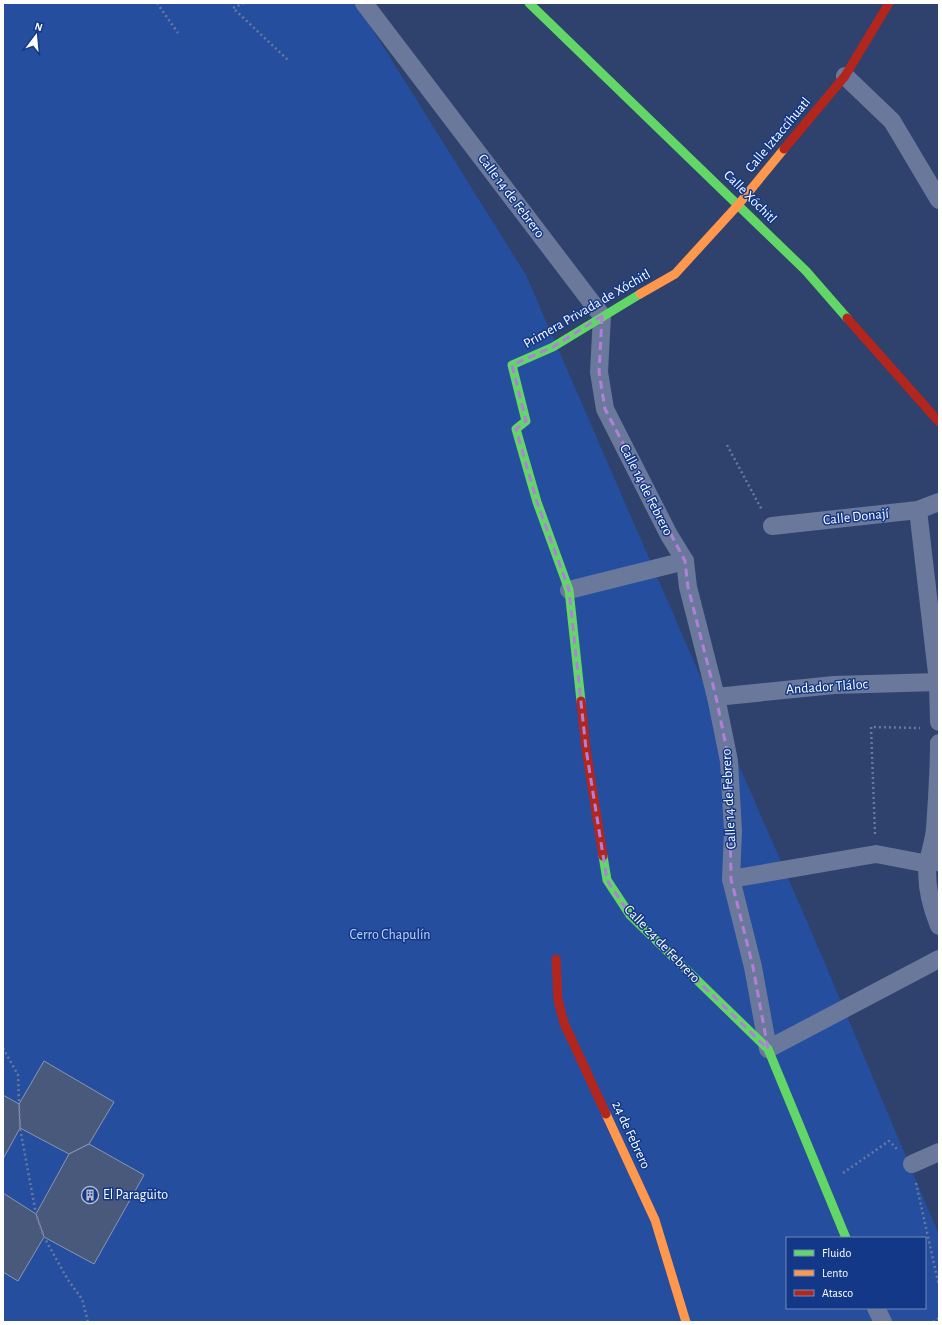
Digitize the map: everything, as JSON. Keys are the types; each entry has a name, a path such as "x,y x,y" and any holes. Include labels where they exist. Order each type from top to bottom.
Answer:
{"street":[{"name":"Calle 14 de Febrero","path":"364,3 602,316 598,372 605,409 669,535 685,561 688,587 716,696 729,761 733,831 731,879 753,967 768,1049"},
{"name":"Calle Xóchitl","path":"529,3 806,272 939,422"},
{"name":"Calle Iztaccíhuatl","path":"675,274 738,205 845,76 889,3"},
{"path":"845,76 892,121 939,200"},
{"name":"Primera Privada de Xóchitl","path":"512,365 553,347 602,316 675,274"},
{"name":"Calle 24 de Febrero","path":"512,365 526,421 516,429 537,502 569,590 586,749 607,880 630,915 768,1049 846,1237"},
{"name":"Calle Donají","path":"772,526 918,510 939,502"},
{"path":"918,510 938,682 931,725"},
{"path":"569,590 685,561"},
{"name":"Andador Tláloc","path":"716,696 834,685 938,682"},
{"path":"939,743 933,863 928,887 932,910 939,926"},
{"path":"731,879 876,854 933,863"},
{"name":"24 de Febrero","path":"556,959 558,1000 564,1023 655,1220 686,1322"},
{"path":"768,1049 939,959"},
{"path":"912,1164 939,1152"},
{"path":"876,1309 883,1322"}],"path":[{"path":"157,3 178,33"},
{"path":"244,3 233,8 289,61"},
{"path":"727,445 772,526"},
{"path":"876,854 871,728 931,725"},
{"path":"3,1048 18,1075 20,1128 36,1214 44,1237 68,1280 82,1299 88,1322"},
{"path":"824,1186 889,1141"},
{"path":"912,1164 939,1286"},
{"path":"933,1322 939,1318"}],"highlighted area":[{"path":"602,316 599,372 605,409 685,561 688,587 716,697 729,761 731,879 753,967 768,1049 630,915 607,880 586,749 569,590 537,502 516,429 526,421 512,365 553,347"}],"green space":[{"name":"Cerro Chapulín","path":"3,3 356,3 526,275 818,947 939,1235 939,1322 3,1322"}],"building":[{"path":"44,1061 114,1102 89,1144 69,1154 20,1128 19,1104"},
{"path":"3,1095 19,1104 20,1128 3,1159"},
{"name":"El Paragüito","path":"89,1144 144,1175 94,1264 44,1237 36,1214 69,1154"},
{"path":"3,1193 36,1214 44,1237 18,1281 3,1272"}],"traffic: fast":[{"path":"529,3 806,271 847,318"},
{"path":"581,701 569,590 537,502 516,429 526,421 512,365 553,347 640,294"},
{"path":"603,856 607,880 630,915 768,1049 846,1237"}],"traffic: slow":[{"path":"640,294 675,274 738,205 784,149"},
{"path":"606,1114 655,1220 686,1322"}],"traffic: jam":[{"path":"784,149 845,76 889,3"},
{"path":"847,318 939,422"},
{"path":"581,701 586,749 603,856"},
{"path":"556,959 558,1000 564,1023 606,1114"}],"place":[{"name":"El Paragüito","path":"90,1195"}]}
